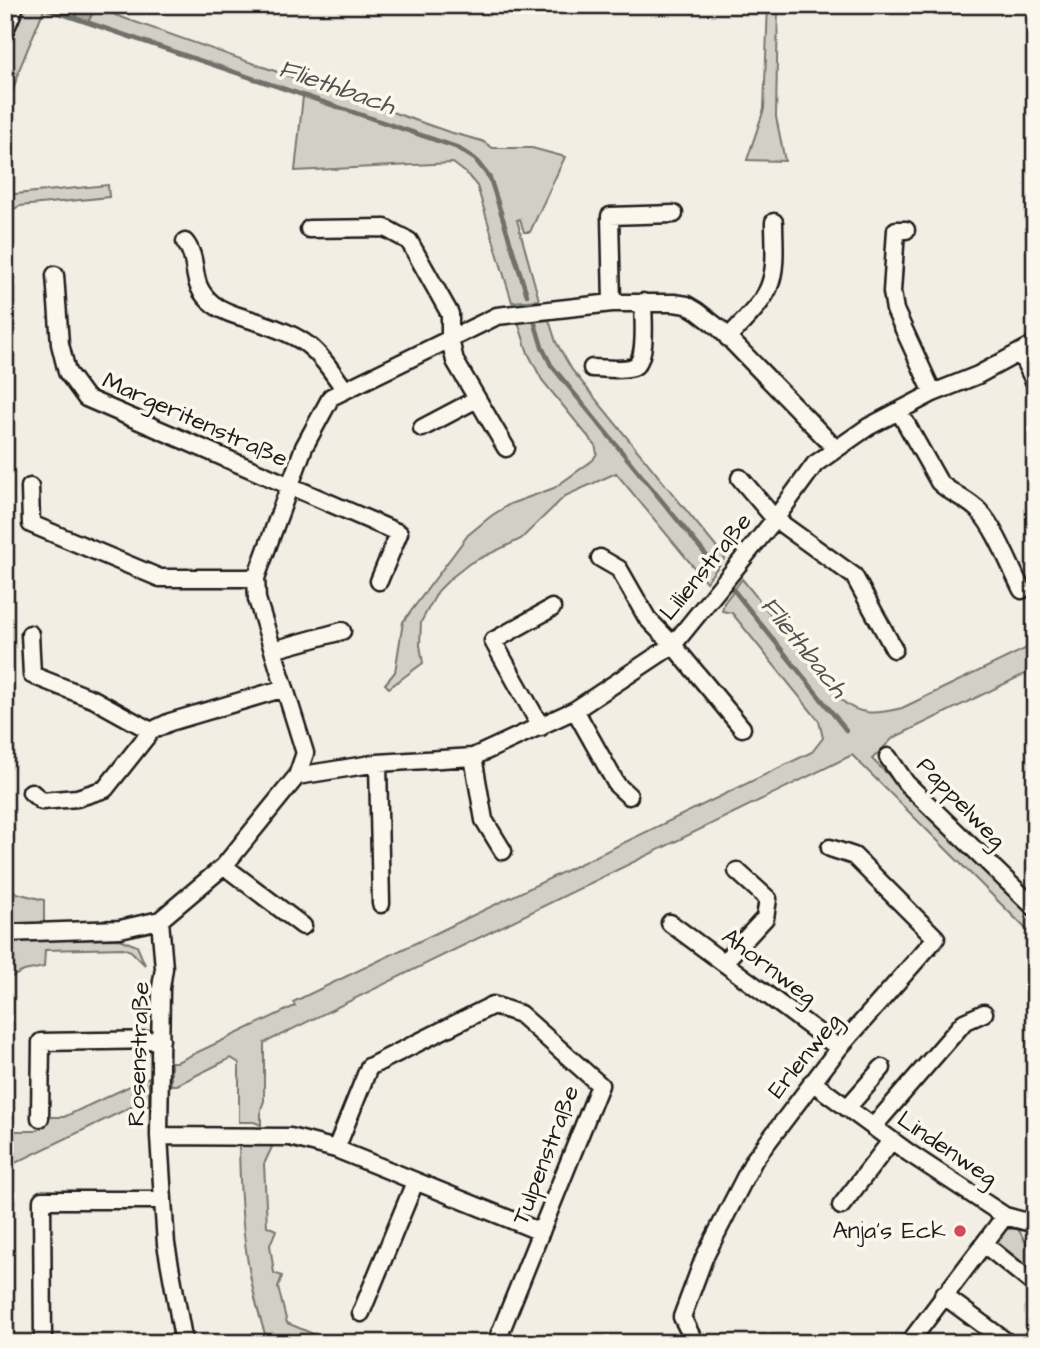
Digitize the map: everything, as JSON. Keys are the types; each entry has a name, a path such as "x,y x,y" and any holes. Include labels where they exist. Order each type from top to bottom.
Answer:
{"main road":[{"path":"5,24 13,5"}],"street":[{"path":"612,303 610,216 674,214"},
{"path":"728,338 765,297 770,286 773,275 774,222"},
{"path":"309,229 385,228 409,241 450,314 450,339 455,361 506,448"},
{"path":"906,230 896,230 892,292 895,310 933,393"},
{"path":"185,242 191,250 195,281 210,302 226,312 295,335 320,355 345,390"},
{"name":"Margeritenstraße","path":"55,275 60,344 67,372 86,398 399,533 380,581"},
{"path":"592,368 633,367 639,363 643,353 643,302"},
{"name":"Margeritenstraße","path":"297,776 304,753 257,599 256,578 304,447 331,397 497,316 612,303 643,302 687,306 697,311 728,338 835,448"},
{"name":"Lilienstraße","path":"297,776 378,763 473,757 575,710 673,645 775,519 815,464 835,448 868,427 933,393 978,375 1035,344"},
{"path":"1020,352 1035,383"},
{"path":"422,428 477,399"},
{"path":"899,411 939,482 946,490 978,510 987,522 1022,590"},
{"name":"Lilienstraße","path":"740,478 775,519 854,576 894,649"},
{"path":"30,486 31,524 160,578 256,578"},
{"name":"Lilienstraße","path":"600,558 618,569 648,618 742,728"},
{"path":"541,727 493,641 552,608"},
{"path":"273,650 342,631"},
{"path":"30,634 32,675 95,700 151,731"},
{"path":"31,792 42,802 77,798 105,789 151,731 170,722 285,688"},
{"path":"575,710 617,785 629,796"},
{"path":"473,757 484,820 503,851"},
{"name":"Pappelweg","path":"888,757 906,783 1031,898"},
{"path":"378,763 381,904"},
{"path":"5,933 120,929 160,920 224,866 297,776"},
{"name":"Erlenweg","path":"695,1343 682,1317 704,1258 754,1160 811,1082 936,938 854,856 830,848"},
{"path":"224,866 303,926"},
{"path":"724,962 765,918 768,899 737,871"},
{"name":"Rosenstraße","path":"160,920 164,968 161,988 159,1136 166,1244 184,1343"},
{"name":"Ahornweg","path":"670,923 839,1048"},
{"name":"Tulpenstraße","path":"336,1149 369,1067 493,1005 520,1014 600,1085 496,1343"},
{"name":"Lindenweg","path":"873,1127 964,1021 984,1013"},
{"path":"40,1118 41,1042 161,1040"},
{"path":"847,1108 882,1068"},
{"name":"Lindenweg","path":"811,1082 891,1141 1006,1216 1035,1224"},
{"path":"159,1136 290,1137 336,1149 541,1232"},
{"path":"841,1206 891,1141"},
{"path":"361,1313 415,1182"},
{"path":"43,1343 42,1200 163,1200"},
{"path":"909,1343 943,1295 1006,1216"},
{"path":"984,1244 1035,1285"},
{"path":"943,1295 1008,1343"}],"shaded area":[{"path":"20,5 58,5 66,8 70,5 81,5 75,17 88,21 97,5 121,5 115,15 449,132 482,141 493,148 532,148 565,157 530,232 524,232 520,219 517,220 539,300 512,302 477,186 453,163 295,171 303,96 44,9 19,70 5,119 5,48"},
{"path":"81,5 97,5 88,22 75,17"},
{"path":"768,5 778,5 776,117 785,161 747,160 764,109"},
{"path":"108,185 109,197 20,206 5,213 5,195"},
{"path":"549,320 556,342 572,370 725,558 706,582 616,473 565,496 521,539 470,563 451,578 438,591 421,622 420,645 423,663 389,688 385,684 395,672 403,622 468,535 510,504 554,488 593,460 597,453 595,445 542,380 528,353 518,322"},
{"path":"742,579 840,699 862,711 877,713 902,708 1035,644 1035,669 893,738 872,759 1035,917 1035,938 852,755 264,1043 264,1101 261,1125 239,1122 239,1063 231,1058 177,1085 171,1085 171,1062 177,1062 295,1006 293,1002 812,752 823,738 819,721 732,613 722,611 724,603"},
{"path":"5,884 17,893 44,900 44,925 5,926"},
{"path":"119,939 137,946 145,965 131,951 123,948 45,950 44,967 24,971 5,980 5,941"},
{"path":"149,1077 149,1105 135,1105 5,1168 5,1113 9,1113 9,1131 35,1131 44,1126 44,1117 64,1117"},
{"path":"239,1144 273,1145 264,1164 267,1226 276,1230 270,1245 274,1273 282,1276 278,1287 287,1323 335,1343 268,1343 254,1294 245,1245"},
{"path":"1006,1229 1018,1229 1028,1246 1035,1248 1035,1282 992,1246"}],"waterway":[{"name":"Fliethbach","path":"45,8 456,147 475,159 490,178 527,295"},
{"name":"Fliethbach","path":"533,317 542,347 551,365 715,566"},
{"name":"Fliethbach","path":"732,588 846,730"}],"place":[{"name":"Anja's Eck","path":"960,1231"}]}
